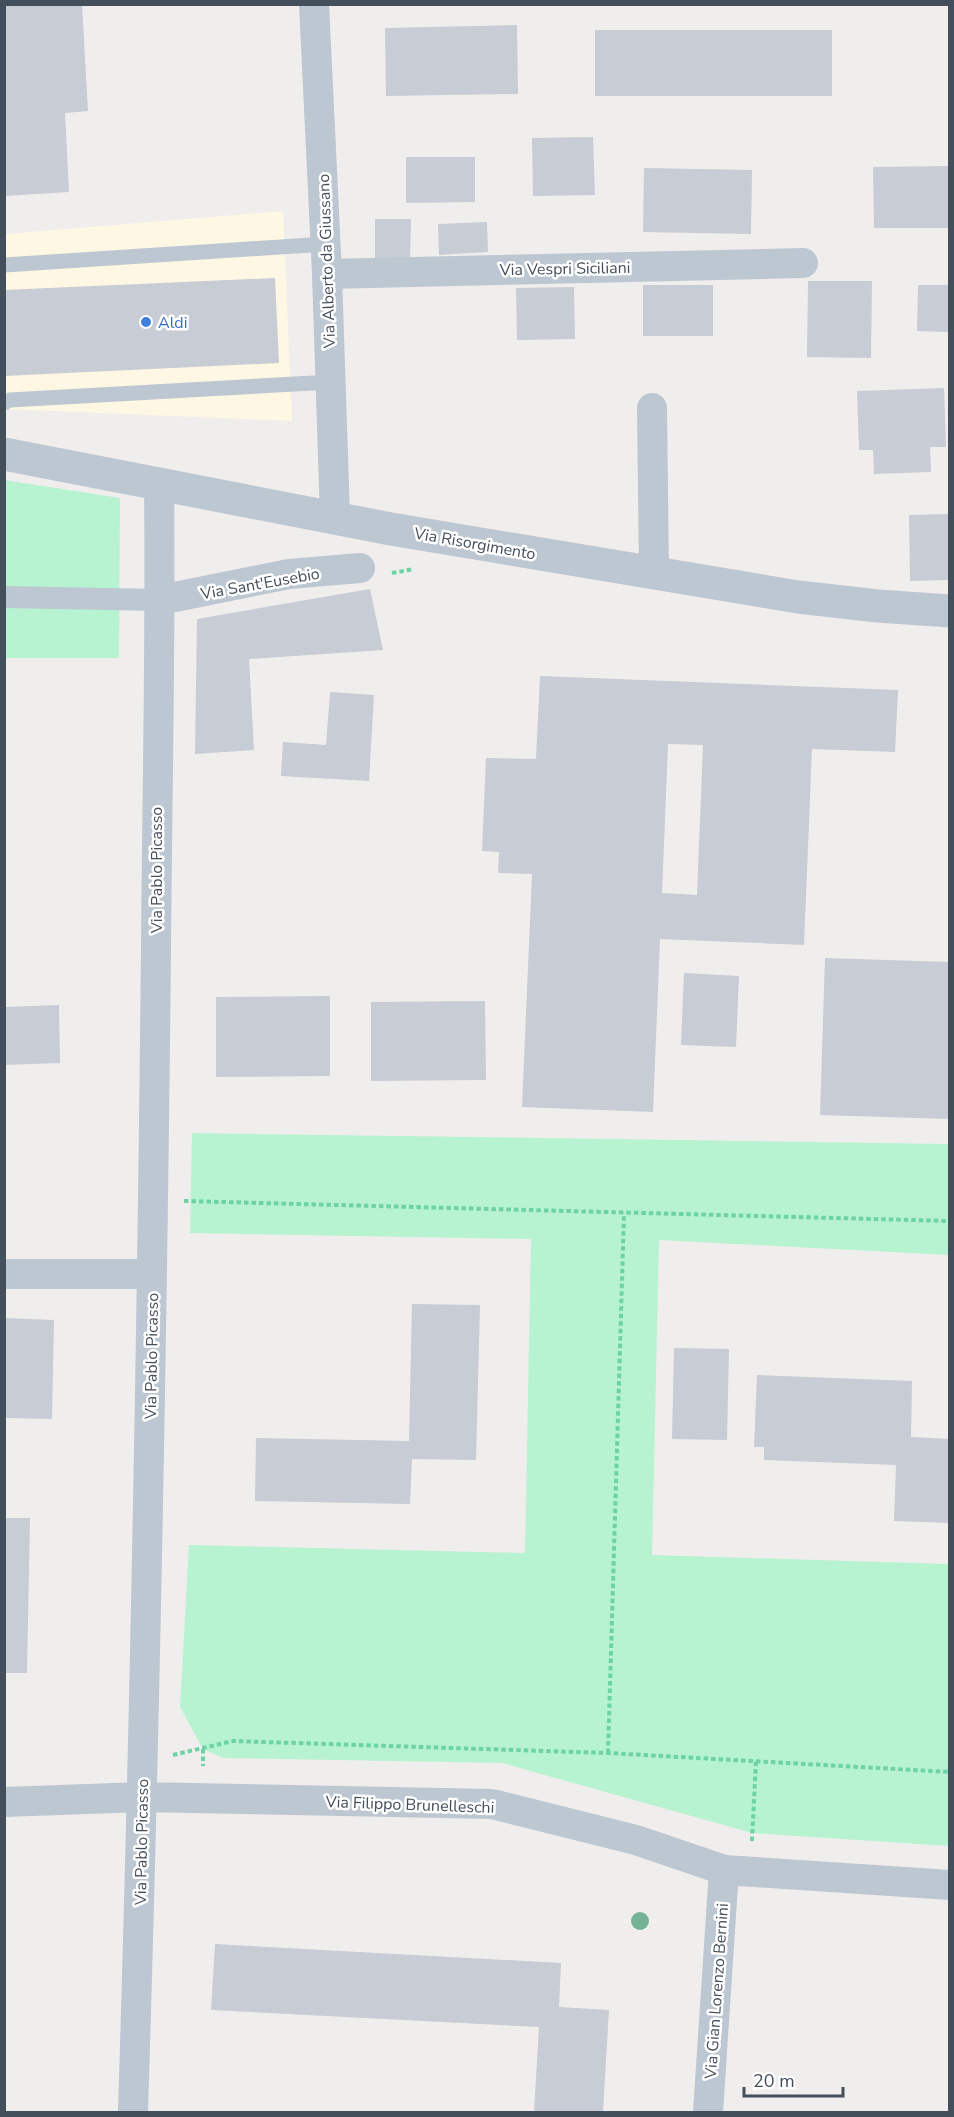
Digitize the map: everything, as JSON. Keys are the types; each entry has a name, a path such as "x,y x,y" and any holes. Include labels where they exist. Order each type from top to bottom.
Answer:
{"street":[{"name":"Via Alberto da Giussano","path":"314,4 326,244 335,517"},
{"name":"Via Vespri Siciliani","path":"327,274 803,262"},
{"path":"652,408 654,572"},
{"name":"Via Risorgimento","path":"4,454 484,545 798,597 878,606 950,610"},
{"path":"159,484 160,600"},
{"name":"Via Sant'Eusebio","path":"4,597 160,600 289,574 360,568"},
{"name":"Via Pablo Picasso","path":"133,2112 142,1797 152,1274 160,600"},
{"path":"4,1274 152,1274"},
{"name":"Via Filippo Brunelleschi","path":"4,1802 142,1797 492,1804 636,1840 737,1871 950,1885"},
{"name":"Via Gian Lorenzo Bernini","path":"708,2112 737,1871"}],"lane":[{"path":"4,265 326,244"},
{"path":"4,403 10,400 331,382"}],"path":[{"path":"153,1200 950,1221"},
{"path":"608,1753 624,1213"},
{"path":"142,1761 233,1741 608,1753 950,1772"},
{"path":"737,1871 756,1761"}],"shaded area":[{"name":"Aldi","path":"283,211 292,421 5,409 5,234"}],"green space":[{"path":"4,480 120,498 119,658 5,658"},
{"path":"192,1133 949,1144 949,1255 659,1240 652,1555 949,1564 949,1846 752,1833 502,1763 223,1758 203,1749 180,1707 189,1545 525,1553 531,1239 190,1233"}],"building":[{"path":"4,4 82,4 88,111 65,113 69,192 4,196"},
{"path":"517,25 518,94 386,96 385,28"},
{"path":"595,30 832,30 832,96 595,96"},
{"path":"593,137 595,195 533,196 532,138"},
{"path":"406,157 475,157 475,202 406,203"},
{"path":"950,166 950,228 874,228 873,167"},
{"path":"644,168 752,170 751,234 643,232"},
{"path":"375,219 411,219 410,260 375,259"},
{"path":"487,222 488,252 439,255 438,224"},
{"path":"275,278 279,363 4,376 4,290"},
{"path":"808,281 872,281 871,358 807,357"},
{"path":"643,285 713,285 713,336 643,336"},
{"path":"918,285 950,285 950,332 917,331"},
{"path":"574,287 575,339 517,340 516,288"},
{"path":"944,388 946,447 930,447 931,472 874,474 873,450 859,450 857,391"},
{"path":"950,514 950,580 910,581 909,515"},
{"path":"370,589 383,650 249,659 254,750 195,754 197,619"},
{"path":"540,676 898,690 895,752 812,749 804,945 660,939 653,1112 522,1107 532,874 498,873 499,852 482,851 486,758 536,759","holes":["668,744 703,745 697,895 662,893"]},
{"path":"330,692 374,695 369,781 281,776 283,742 326,745"},
{"path":"825,958 950,962 950,1119 820,1115"},
{"path":"684,973 739,976 736,1047 681,1045"},
{"path":"330,996 330,1076 216,1077 216,997"},
{"path":"485,1001 486,1080 371,1081 371,1002"},
{"path":"59,1005 60,1063 4,1065 4,1007"},
{"path":"412,1304 480,1305 476,1460 412,1459 410,1504 255,1501 256,1438 409,1441"},
{"path":"4,1318 54,1320 52,1419 4,1418"},
{"path":"674,1348 729,1349 727,1440 672,1439"},
{"path":"757,1375 912,1381 911,1437 950,1439 950,1523 894,1521 896,1465 764,1460 764,1447 754,1447"},
{"path":"4,1518 30,1518 27,1673 4,1673"},
{"path":"215,1944 561,1963 559,2007 609,2010 603,2112 534,2112 539,2027 211,2010"}],"place":[{"name":"Aldi","path":"146,322"}]}
